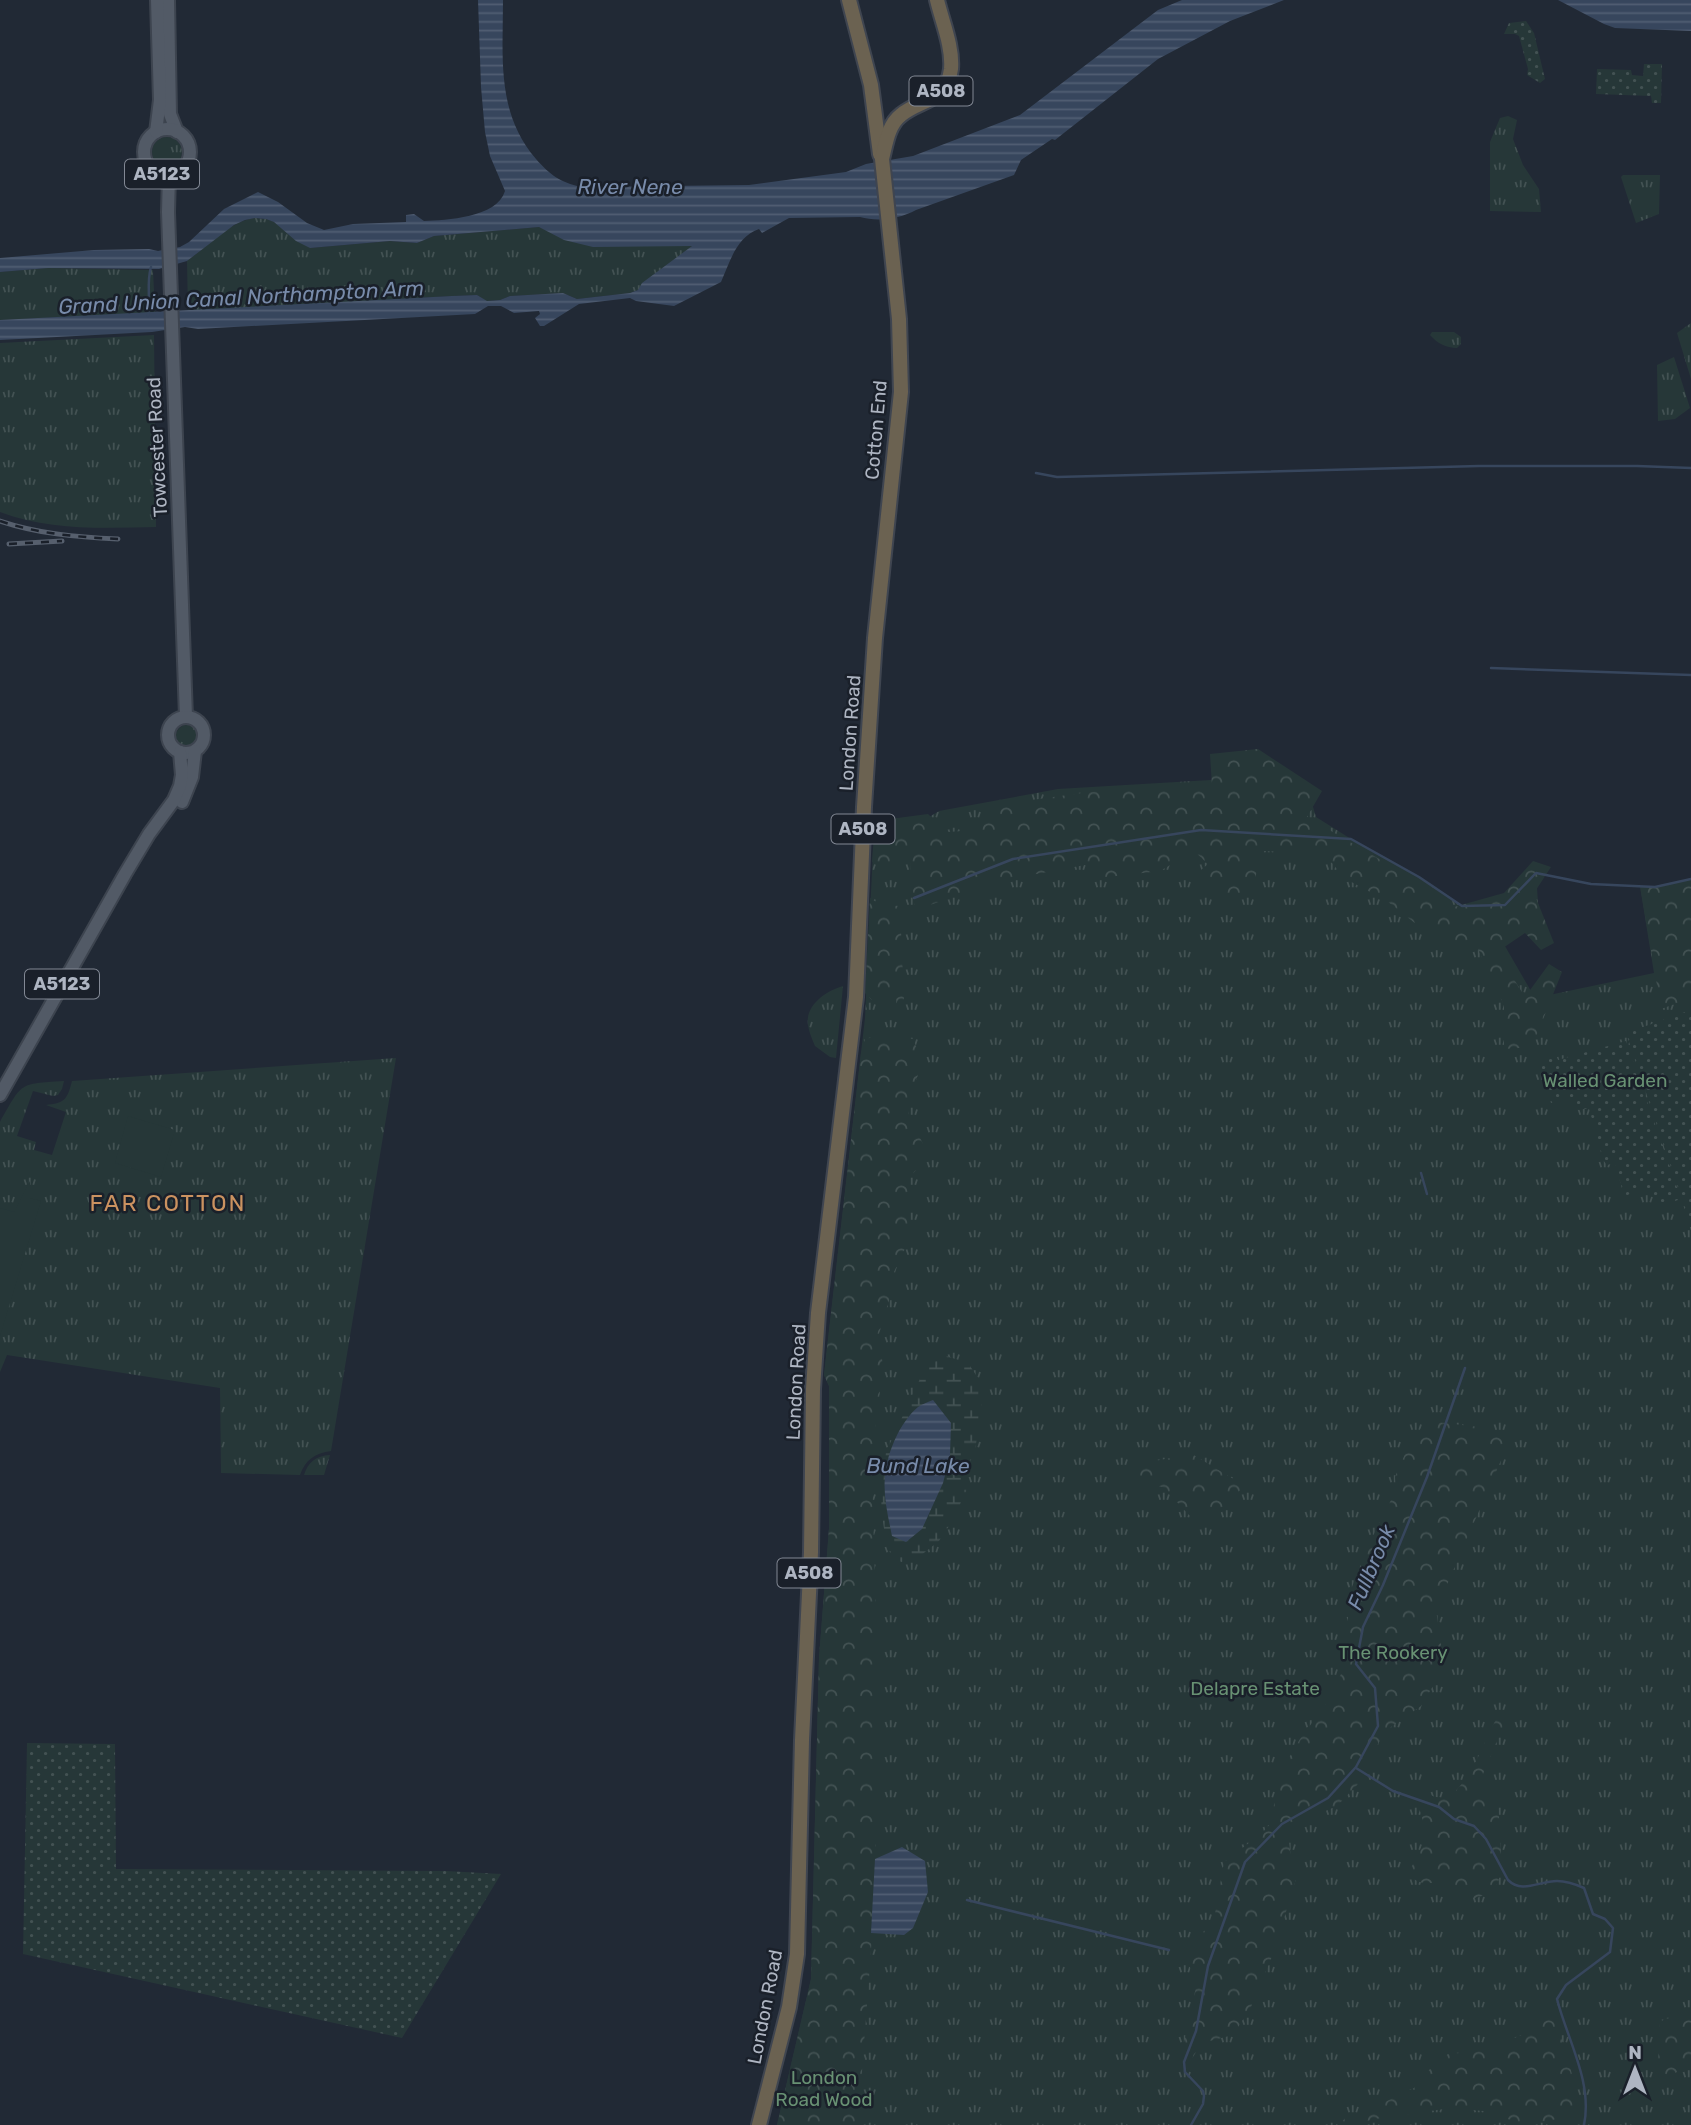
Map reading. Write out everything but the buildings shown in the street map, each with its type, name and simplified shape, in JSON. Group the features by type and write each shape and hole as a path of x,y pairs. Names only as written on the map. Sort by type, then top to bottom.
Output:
{"highway":[{"name":"A508","path":"849,0 871,85 878,150 882,159"},
{"name":"A508","path":"872,101 886,116 902,114 935,97 943,89 948,80 951,58 937,0"},
{"name":"A508","path":"882,159 888,133 902,114"},
{"name":"Cotton End","path":"875,638 901,392 900,319 882,159"},
{"name":"London Road","path":"759,2125 789,2007 797,1954 802,1740 811,1552 813,1389 818,1313 856,995 875,638"}],"main road":[{"name":"A5123","path":"156,132 159,100 157,0"},
{"name":"A5123","path":"168,0 170,114 177,132 187,143 188,159 182,168 169,175 156,172 145,159 145,145 160,130 177,132"},
{"name":"Towcester Road","path":"169,175 168,212 186,717"},
{"path":"186,717 195,719 204,731 202,744 190,753 175,750 169,742 168,731 174,721 186,717"},
{"name":"A5123","path":"125,874 181,805 192,777 195,751"},
{"name":"A5123","path":"0,1094 125,874 174,800 180,786 180,752"}],"green space":[{"path":"1526,21 1534,33 1545,79 1540,83 1527,75 1528,69 1519,36 1504,34 1509,23"},
{"path":"1644,64 1662,64 1661,103 1652,103 1651,96 1596,94 1597,69 1631,70 1632,75 1643,76"},
{"path":"1508,116 1517,120 1513,139 1523,165 1539,189 1541,212 1490,211 1490,142 1500,118"},
{"path":"167,137 177,142 182,152 177,162 167,167 157,162 152,152 157,142"},
{"path":"1660,175 1659,214 1636,223 1621,177"},
{"path":"255,218 274,222 310,248 390,241 417,243 434,236 539,227 550,231 670,246 692,246 638,290 630,293 577,299 563,293 510,296 486,301 477,295 452,296 188,311 187,261 227,229"},
{"path":"47,268 153,270 155,313 0,320 0,272"},
{"path":"1691,323 1691,379 1677,333"},
{"path":"1432,332 1454,332 1461,337 1461,344 1457,348 1445,346 1430,335"},
{"path":"154,335 156,527 97,528 57,525 0,512 0,343"},
{"path":"1674,357 1690,408 1675,419 1658,421 1657,365"},
{"path":"183,725 191,725 198,732 198,740 191,747 183,747 176,740 176,732"},
{"path":"1258,749 1322,791 1307,817 1429,888 1454,907 1504,893 1533,861 1551,867 1534,893 1554,943 1541,950 1525,933 1497,952 1525,997 1549,964 1562,972 1532,1047 1504,1049 1504,1005 1476,945 1444,939 1444,930 1421,928 1387,901 1344,878 1325,854 1263,851 1255,878 1233,901 1203,886 1201,870 1208,864 1194,851 1160,871 1099,878 1085,865 1004,880 915,910 910,862 872,862 875,821 928,814 947,832 979,830 982,807 1089,792 1212,786 1210,754"},
{"name":"Delapre Estate","path":"1251,759 1305,780 1316,817 1419,877 1462,906 1505,905 1536,873 1539,918 1502,941 1535,998 1654,973 1640,886 1655,887 1691,879 1691,2125 777,2125 811,1979 819,1658 829,1529 829,1386 824,1375 865,1018 873,851 939,811 1058,789 1211,780"},
{"path":"1691,879 1691,998 1661,1009 1640,886 1655,887"},
{"path":"870,898 881,905 900,906 904,1003 897,1012 896,997 876,996 875,1003 865,993"},
{"path":"843,986 836,1058 830,1057 815,1046 808,1018 818,1000"},
{"path":"1691,1010 1691,1231 1626,1033"},
{"name":"London Road Wood","path":"888,1034 913,1039 919,1055 920,1068 910,1096 908,1111 923,1145 924,1155 917,1170 909,1177 909,1240 894,1272 893,1287 879,1334 883,1367 872,1480 877,1651 877,1810 871,1951 858,2125 777,2125 811,1979 819,1658 829,1529 829,1386 824,1375 861,1053 865,1039"},
{"name":"Walled Garden","path":"1626,1041 1681,1199 1659,1206 1656,1195 1650,1196 1647,1189 1624,1196 1615,1163 1607,1165 1603,1160 1589,1108 1573,1108 1570,1099 1551,1103 1539,1060 1556,1055 1558,1060"},
{"path":"396,1058 331,1451 311,1458 300,1475 221,1473 220,1388 7,1355 0,1372 0,1122 13,1099 23,1088 38,1083 64,1081 58,1095 33,1091 17,1136 36,1142 34,1150 52,1155 66,1112 46,1105 64,1100 72,1081"},
{"path":"128,1116 175,1130 161,1177 115,1163"},
{"path":"30,1181 30,1198 41,1201 0,1336 0,1208 14,1212"},
{"path":"946,1356 968,1363 984,1387 975,1451 968,1466 966,1492 939,1541 915,1560 901,1562 887,1549 881,1508 886,1452 926,1366"},
{"name":"The Rookery","path":"1428,1421 1479,1427 1509,1442 1436,1610 1441,1659 1433,1686 1421,1706 1384,1732 1358,1784 1337,1806 1307,1819 1288,1833 1291,1858 1298,1873 1273,1954 1251,2007 1233,2035 1202,2043 1189,2063 1180,2061 1196,1987 1189,1964 1194,1938 1213,1925 1224,1862 1272,1822 1277,1778 1300,1739 1326,1704 1344,1668 1350,1592 1368,1546 1396,1490 1395,1477 1412,1438"},
{"path":"1192,1454 1245,1486 1219,1515 1190,1516 1163,1487 1116,1481 1122,1467"},
{"path":"330,1455 324,1475 304,1475 313,1460"},
{"path":"1502,1713 1507,1717 1483,1774 1484,1790 1498,1804 1501,1847 1499,1879 1496,1886 1485,1894 1472,1899 1462,1898 1450,1892 1440,1882 1422,1883 1409,1873 1425,1836 1419,1808 1426,1793 1449,1799 1470,1774 1497,1717"},
{"path":"27,1743 115,1744 116,1869 446,1871 501,1874 402,2038 23,1954"},
{"path":"1549,2006 1568,2058 1576,2100 1575,2111 1565,2117 1522,2123 1494,2112 1451,2108 1351,2125 1341,2123 1346,2117 1366,2111 1414,2088 1429,2070 1448,2054 1483,2051 1524,2034 1538,2015"},
{"path":"1691,2015 1691,2063 1669,2077 1659,2069 1658,2063 1660,2023 1664,2019"}],"water":[{"path":"478,0 503,0 504,84 514,122 523,141 551,174 581,187 749,185 846,172 866,164 913,156 1020,115 1158,10 1182,0 1284,0 1230,21 1158,59 1055,140 1052,139 1021,160 1014,175 903,216 881,219 789,218 762,233 759,229 739,244 721,282 674,306 630,298 579,304 544,326 540,326 535,318 540,314 539,311 514,313 501,306 488,306 475,314 198,329 185,327 152,332 0,340 0,320 477,295 487,301 510,296 563,293 577,299 638,290 642,283 692,246 593,247 564,240 539,227 434,236 417,243 390,241 310,248 296,241 274,222 255,218 234,225 187,261 159,269 48,268 0,272 0,258 94,250 158,251 180,247 224,209 258,192 278,202 307,223 324,230 353,224 406,222 406,215 414,214 424,221 457,218 492,207 505,191 490,156 485,132"},
{"path":"1558,0 1691,0 1691,31 1615,28"},
{"name":"Bund Lake","path":"933,1400 951,1423 950,1456 943,1483 922,1529 906,1542 892,1536 885,1498 886,1467 896,1438 911,1413"},
{"path":"902,1847 925,1861 928,1892 913,1928 904,1935 871,1933 875,1859"}],"waterway":[{"name":"Grand Union Canal Northampton Arm","path":"148,316 151,267"},
{"path":"1036,473 1057,477 1479,466 1691,468"},
{"path":"1491,668 1691,675"},
{"path":"914,898 1013,859 1201,830 1351,839 1419,877 1462,906 1505,905 1536,873 1591,884 1655,887 1691,879"},
{"path":"1421,1173 1427,1194"},
{"name":"Fullbrook","path":"1191,2125 1203,2104 1204,2096 1203,2091 1185,2072 1184,2062 1196,2031 1208,1966 1245,1862 1282,1824 1328,1798 1356,1767 1378,1726 1375,1688 1356,1664 1363,1627 1427,1477 1465,1368"},
{"path":"1356,1768 1393,1791 1439,1807 1454,1819 1474,1826 1486,1839 1508,1880 1513,1884 1525,1886 1561,1881 1584,1888 1593,1914 1605,1919 1613,1928 1610,1952 1566,1985 1557,1999 1582,2077 1586,2109 1584,2125"},
{"path":"967,1900 1169,1950"}],"railway":[{"path":"0,521 58,534 118,539"},
{"path":"9,544 62,541"}],"district":[{"name":"FAR COTTON","path":"168,1203"}],"water label":[{"name":"River Nene","path":"630,186"}]}
